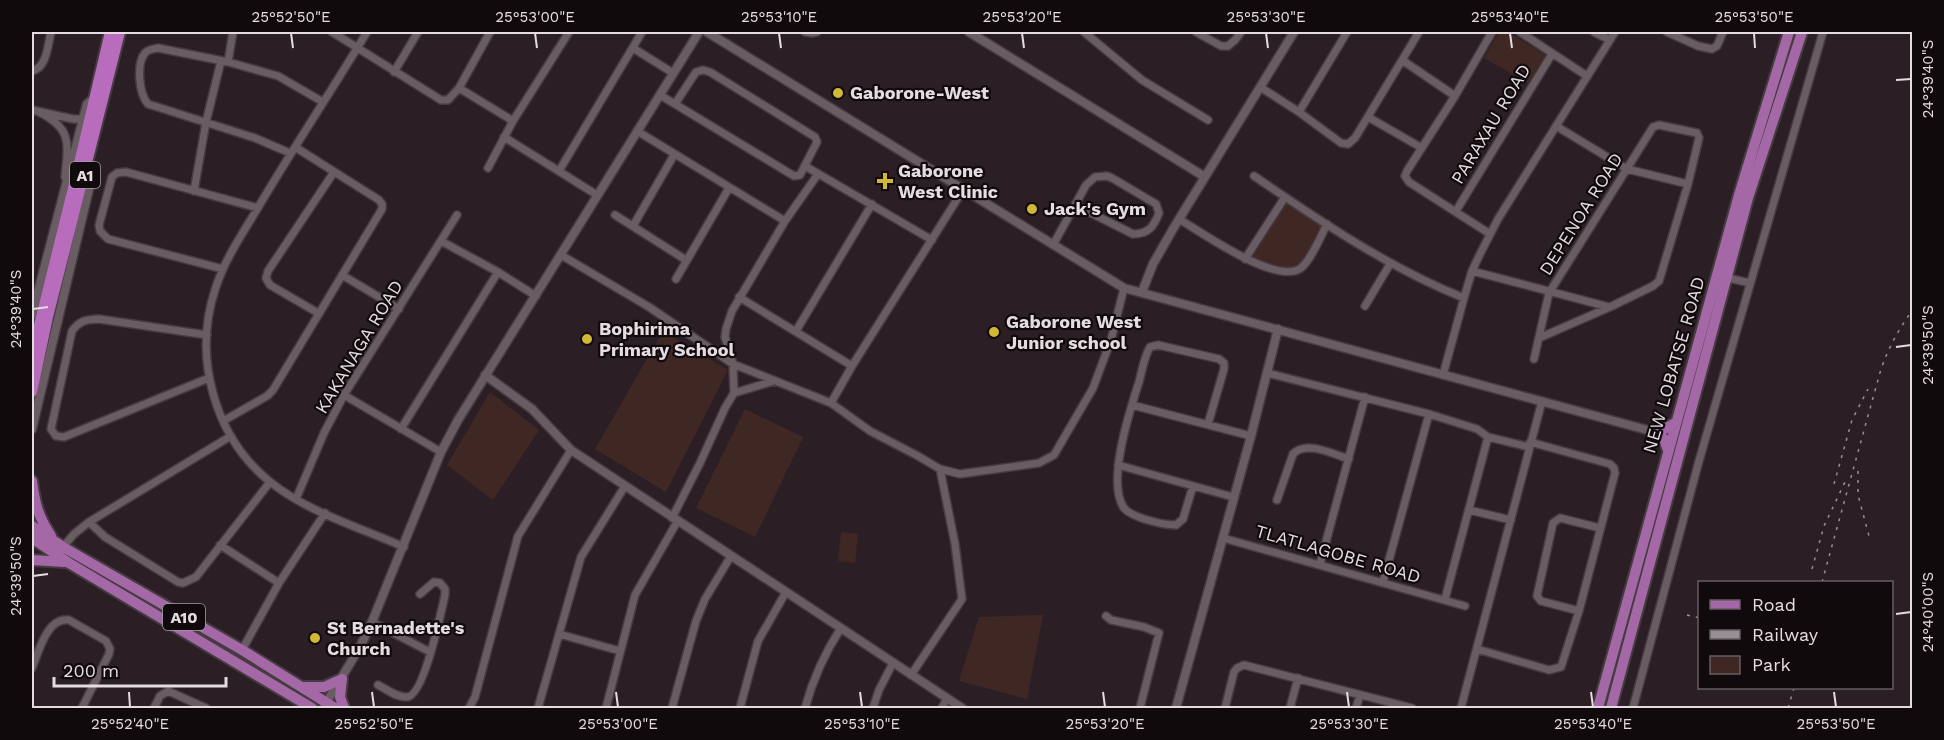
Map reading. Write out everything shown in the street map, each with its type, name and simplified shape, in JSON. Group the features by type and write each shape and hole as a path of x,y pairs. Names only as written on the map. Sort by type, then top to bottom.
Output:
{"highway":[{"name":"A1","path":"32,353 110,32"},
{"name":"A1","path":"32,392 48,317 120,32"}],"main road":[{"name":"NEW LOBATSE ROAD","path":"1722,276 1777,65 1789,32"},
{"path":"1611,708 1683,439 1700,356 1722,276 1802,32"},
{"name":"NEW LOBATSE ROAD","path":"1598,708 1675,423 1700,356"},
{"path":"1668,450 1658,433 1675,423"},
{"path":"32,481 35,506 40,520 59,544"},
{"name":"A10","path":"32,526 242,650 328,707"},
{"name":"A10","path":"32,538 69,563 312,708"},
{"path":"32,560 69,563"},
{"path":"296,685 315,688 333,684 342,679"},
{"path":"342,679 340,697 344,708"}],"street":[{"path":"32,71 41,66 51,32"},
{"path":"194,191 206,122 233,32"},
{"path":"332,32 441,100 448,100 459,88 490,32"},
{"path":"367,32 292,150 223,269 213,297 207,335 209,378 223,421 231,436 247,459 270,482 296,499 325,513 404,546"},
{"path":"394,72 418,32"},
{"path":"488,168 504,136 569,32"},
{"path":"559,171 642,32"},
{"path":"328,707 372,622 441,452 485,375 699,32"},
{"path":"707,32 1124,288 1683,439"},
{"path":"806,32 818,32"},
{"path":"969,32 1205,177"},
{"path":"1084,32 1142,80 1208,120"},
{"path":"1196,32 1221,46 1228,46 1241,32"},
{"path":"1142,292 1153,264 1179,219 1294,32"},
{"path":"1299,112 1347,32"},
{"path":"1260,87 1344,144 1352,142 1419,32"},
{"path":"1490,234 1409,182 1405,176 1492,32"},
{"path":"1520,32 1587,76"},
{"path":"1594,32 1610,40"},
{"path":"1443,375 1472,271 1490,234 1615,32"},
{"path":"1667,32 1712,50 1717,46 1723,32"},
{"path":"1633,708 1699,461 1823,32"},
{"path":"223,421 267,396 273,390 380,214 382,204 334,172 292,150 148,104 142,98 140,90 141,64 144,54 151,49 158,48 225,61 278,76 323,102"},
{"path":"633,48 674,73"},
{"name":"PARAXAU ROAD","path":"1456,211 1552,54"},
{"path":"1402,60 1455,96"},
{"path":"660,96 794,176 800,175 818,142 817,139 710,72 703,70 696,72 675,104"},
{"path":"459,88 513,121"},
{"path":"32,315 87,104 93,99"},
{"path":"35,111 84,119"},
{"path":"35,111 59,124 66,135 68,149 64,189"},
{"path":"1368,117 1422,148"},
{"name":"DEPENOA ROAD","path":"1534,359 1549,293 1656,125 1695,133 1699,136 1688,184"},
{"path":"1539,338 1610,307 1653,286 1659,280 1688,184 1627,170 1556,126"},
{"path":"637,131 785,221"},
{"path":"504,136 597,195"},
{"path":"633,226 674,155"},
{"path":"32,429 89,189 88,160"},
{"path":"805,166 932,240"},
{"path":"223,269 108,238 100,231 99,225 112,177 117,173 126,172 258,208"},
{"path":"318,313 270,285 266,278 268,271 334,172"},
{"path":"606,708 635,595 675,520 725,408 734,393 733,364 725,337 726,329 739,297 785,221 818,174"},
{"path":"1053,244 1090,180 1095,177 1107,176 1156,204 1160,213 1149,231 1133,234 1076,205"},
{"path":"1254,176 1390,264 1464,298"},
{"path":"676,279 729,188"},
{"path":"831,403 963,190"},
{"path":"1245,259 1285,197"},
{"path":"796,332 872,204"},
{"name":"KAKANAGA ROAD","path":"296,499 324,433 344,395 457,215"},
{"path":"615,215 686,260"},
{"path":"1179,219 1245,259 1270,268 1292,271 1304,264 1327,224"},
{"path":"441,241 536,296"},
{"path":"561,255 648,307 733,364 831,403 870,431 940,469 960,474 1039,463 1054,455 1098,377 1111,340 1124,288"},
{"path":"1365,306 1390,264"},
{"path":"1472,271 1549,293 1610,307"},
{"path":"401,429 498,272"},
{"path":"342,275 399,309"},
{"path":"1722,276 1750,283"},
{"path":"739,297 852,366"},
{"path":"207,335 99,319 83,321 76,325 72,331 51,426 56,436 64,437 209,378"},
{"path":"1176,708 1278,329"},
{"path":"1193,486 1183,519 1176,525 1168,525 1133,515 1125,510 1121,503 1118,465 1132,405 1149,349 1152,346 1158,345 1219,359 1224,363 1208,424"},
{"path":"1267,373 1429,414 1478,429 1488,437 1530,444 1612,465 1615,473 1563,664 1557,669 1549,670 1477,649"},
{"path":"485,375 532,409 571,450 962,708"},
{"path":"734,393 774,381"},
{"path":"344,395 441,452"},
{"path":"1320,564 1365,397"},
{"path":"1461,708 1542,401"},
{"path":"1132,405 1251,436"},
{"path":"1383,582 1429,414"},
{"path":"59,544 89,522 231,436"},
{"path":"1445,600 1488,437"},
{"path":"1277,500 1293,454 1297,450 1308,447 1349,459"},
{"path":"469,708 475,697 518,536 571,450"},
{"path":"1118,465 1233,497"},
{"path":"911,675 962,599 958,564 940,469"},
{"path":"89,522 105,537 183,583 195,577 270,482"},
{"path":"538,708 581,556 625,486"},
{"path":"1469,510 1511,520"},
{"path":"242,650 279,583 325,513"},
{"path":"1579,611 1541,601 1537,596 1536,592 1553,523 1560,518 1600,528"},
{"name":"TLATLAGOBE ROAD","path":"1223,538 1465,606"},
{"path":"220,545 279,583"},
{"path":"672,708 696,621 705,599 731,556"},
{"path":"378,685 408,698 414,695 424,675 446,588 434,582 420,594"},
{"path":"740,708 758,640 786,592"},
{"path":"1106,616 1111,620 1144,627 1158,633 1140,708"},
{"path":"32,668 51,626 62,619 69,620 106,641 110,649 109,654 82,708"},
{"path":"372,622 430,652"},
{"path":"805,708 825,653 841,628"},
{"path":"559,634 620,651"},
{"path":"873,708 879,690 893,663"},
{"path":"1225,708 1234,672 1241,665 1248,665 1412,708"},
{"path":"1290,708 1298,678"},
{"path":"154,708 164,692 172,691 206,708"},
{"path":"1356,708 1360,695"},
{"path":"942,708 947,698"}],"green space":[{"path":"1499,32 1508,32 1546,55 1528,83 1484,58"},
{"path":"1285,205 1292,206 1324,225 1303,261 1289,268 1262,262 1251,256"},
{"path":"663,331 728,370 666,492 595,449"},
{"path":"490,392 539,430 493,500 447,465"},
{"path":"745,409 803,437 755,537 696,508"},
{"path":"841,532 858,534 855,563 838,561"},
{"path":"1043,615 1027,699 959,681 979,617"}],"railway":[{"path":"1822,581 1881,369 1894,339 1912,311"},
{"path":"1834,484 1852,420 1868,389"},
{"path":"1858,471 1858,495 1869,536"},
{"path":"1812,569 1824,526 1845,482"},
{"path":"1687,615 1698,618"},
{"path":"1788,708 1794,689"}],"place":[{"name":"Gaborone-West","path":"838,93"},
{"name":"Gaborone West Clinic","path":"885,181"},
{"name":"Jack's Gym","path":"1032,209"},
{"name":"Gaborone West Junior school","path":"994,332"},
{"name":"Bophirima Primary School","path":"587,339"},
{"name":"St Bernadette's Church","path":"315,638"}]}
